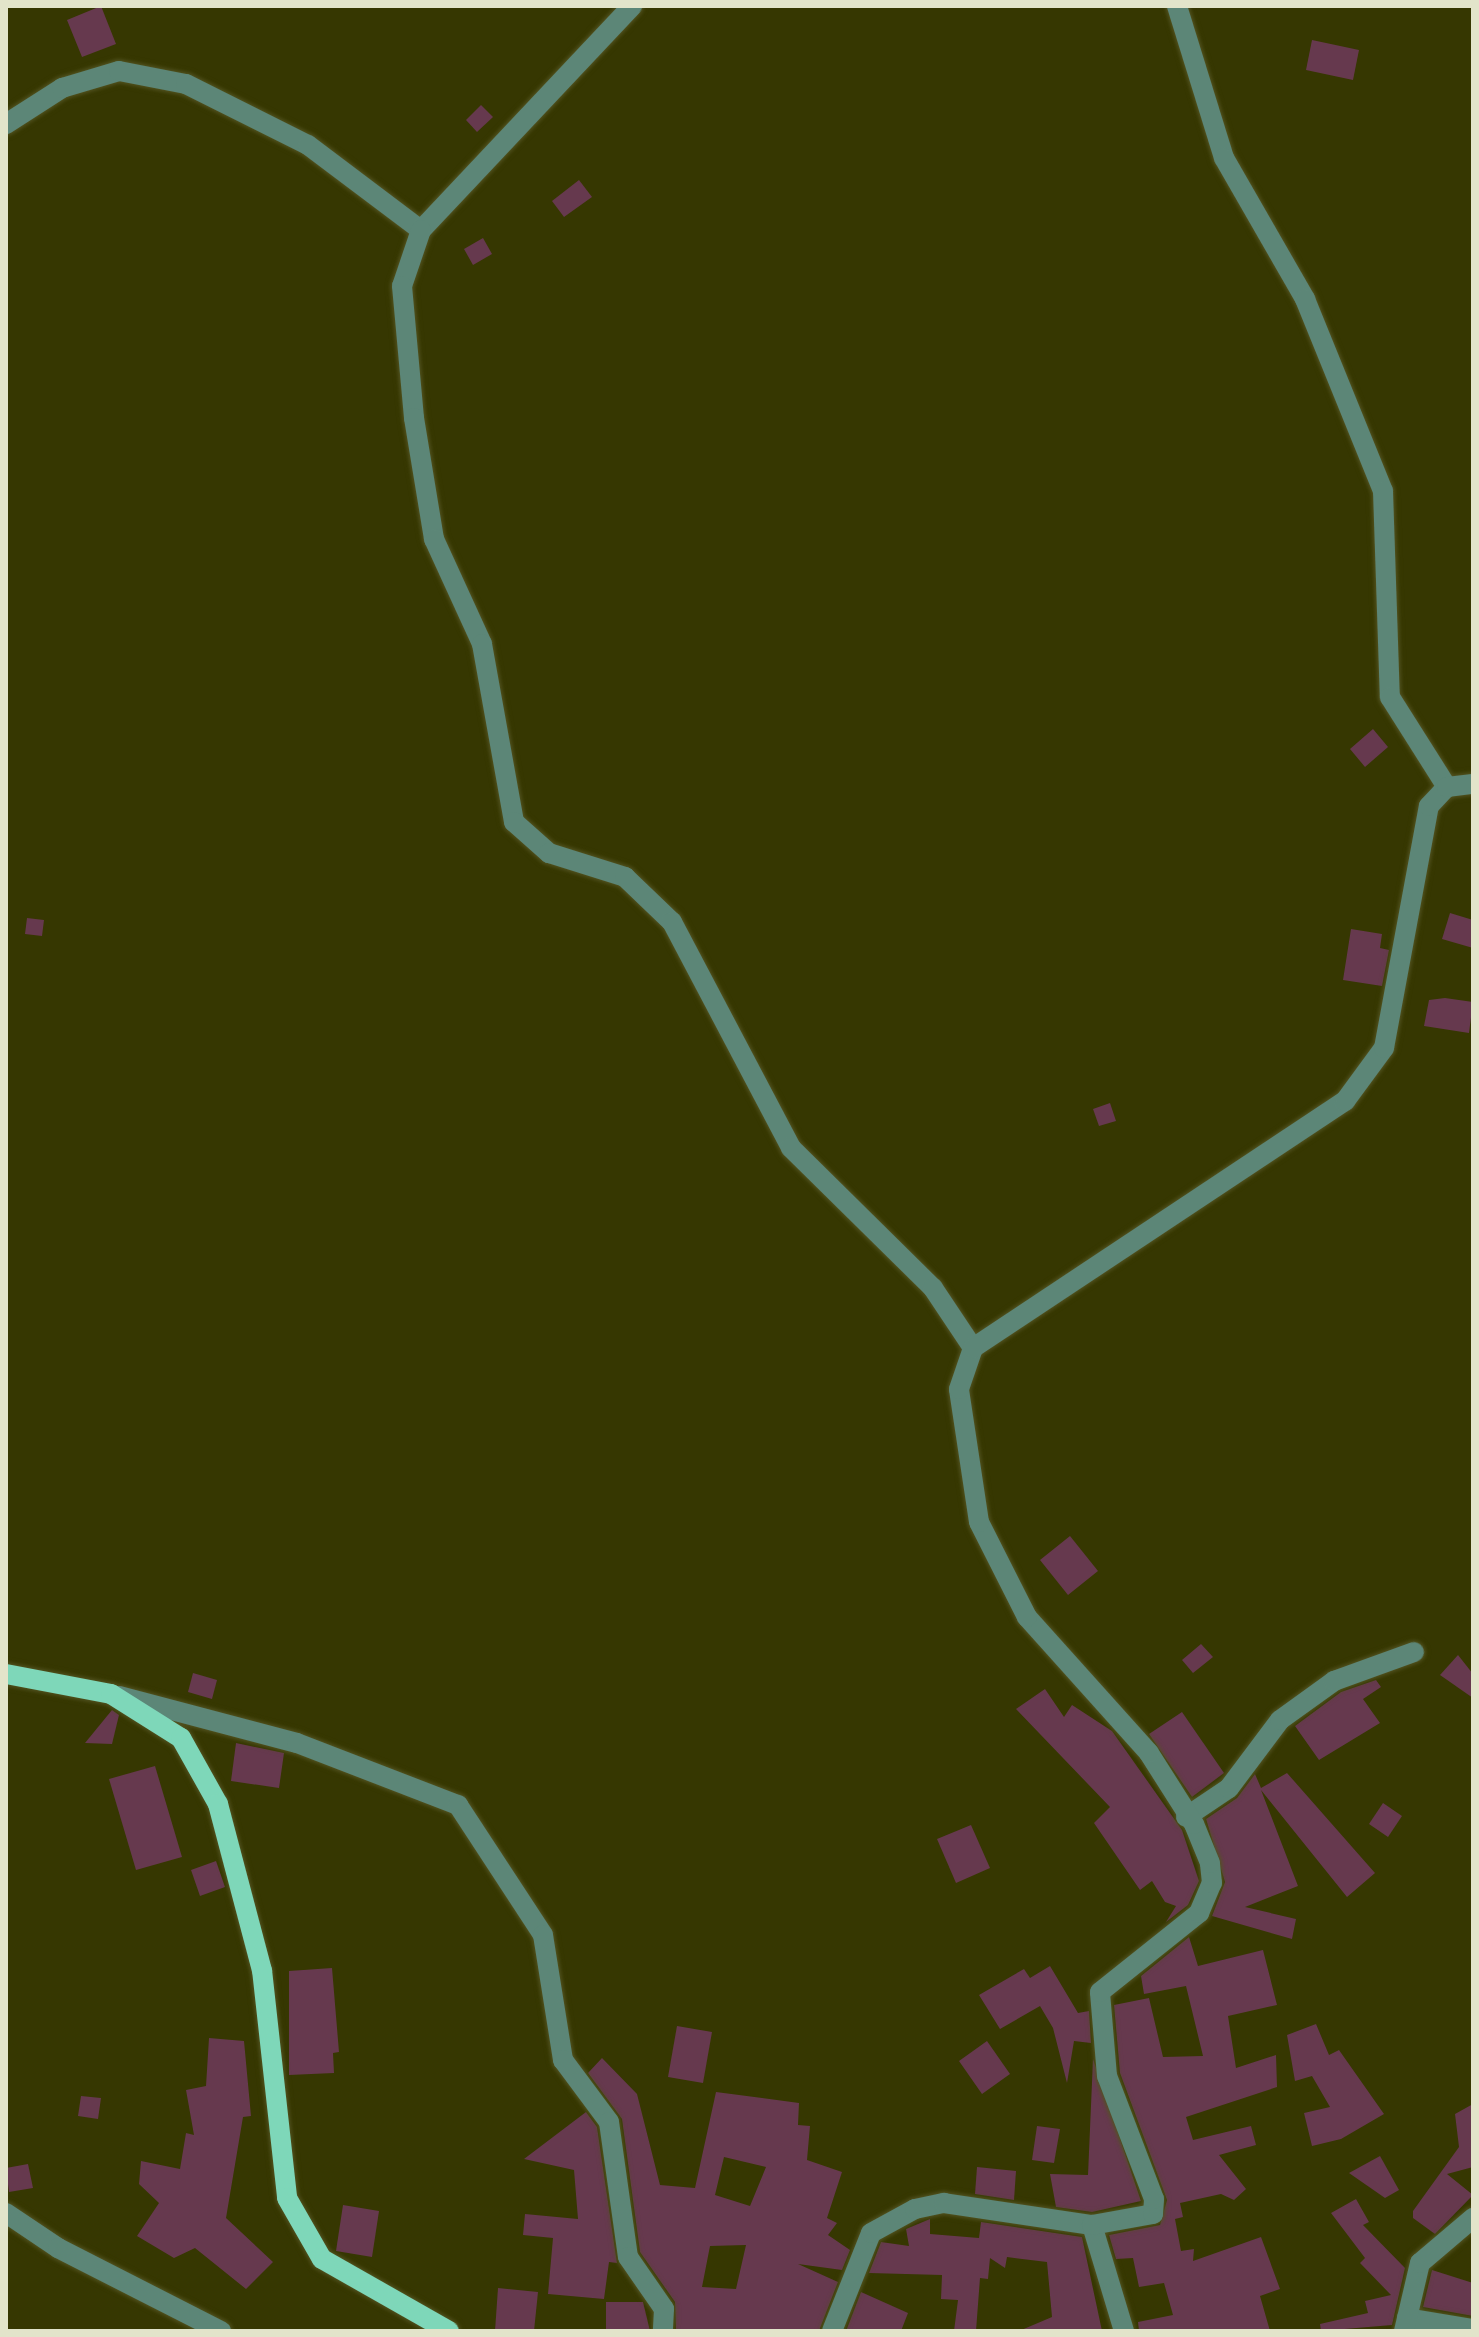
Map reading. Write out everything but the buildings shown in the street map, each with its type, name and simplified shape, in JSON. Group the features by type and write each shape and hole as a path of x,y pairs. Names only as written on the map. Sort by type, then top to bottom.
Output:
{"main road":[{"path":"6,1674 111,1694 181,1738 218,1804 262,1970 287,2198 322,2259 449,2331"}],"street":[{"path":"632,6 421,230 402,286 414,418 434,539 482,644 514,822 549,853 625,877 672,922 791,1148 933,1288 973,1348"},
{"path":"1177,6 1224,158 1305,299 1383,491 1390,697 1447,787"},
{"path":"6,124 62,88 119,71 186,84 308,145 421,230"},
{"path":"832,2331 871,2233 915,2209 944,2203 1092,2225 1153,2214 1154,2199 1107,2076 1100,1992 1199,1913 1212,1883 1210,1863 1149,1753 1027,1617 979,1522 959,1389 973,1348 1345,1101 1384,1048 1429,806 1447,787 1473,784"},
{"path":"1186,1817 1229,1788 1280,1720 1334,1681 1414,1652"},
{"path":"111,1694 297,1743 458,1805 543,1935 563,2060 609,2122 628,2257 664,2309 663,2331"},
{"path":"6,2213 58,2248 221,2331"},
{"path":"1473,2218 1420,2263 1406,2325 1473,2329"},
{"path":"1092,2225 1124,2331"}]}
